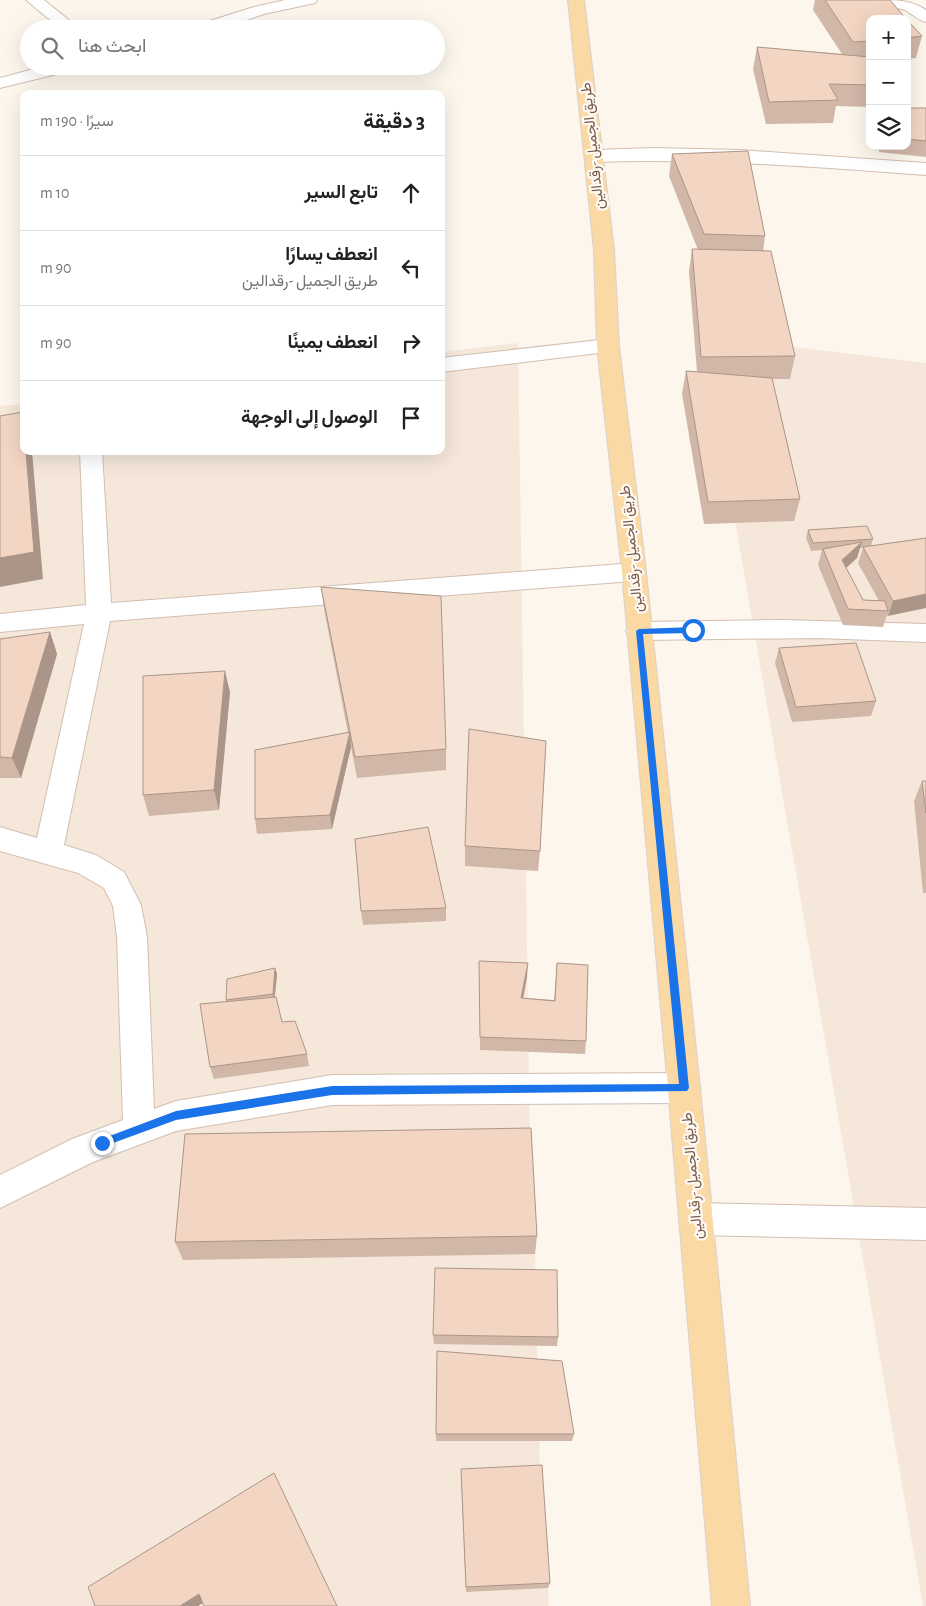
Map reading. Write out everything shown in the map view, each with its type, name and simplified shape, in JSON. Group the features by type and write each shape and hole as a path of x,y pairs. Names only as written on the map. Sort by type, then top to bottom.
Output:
{"main road":[{"name":"طريق الجميل -رقدالين","path":"576,0 604,250 608,346 634,572 684,1088 731,1606"}],"street":[{"path":"34,0 60,20"},
{"path":"230,20 260,10 308,0"},
{"path":"888,0 911,7 926,17"},
{"path":"0,84 33,75"},
{"path":"594,156 654,154 740,156 926,169"},
{"path":"445,365 608,346"},
{"path":"48,852 99,613 91,455"},
{"path":"0,623 99,613 634,572"},
{"path":"639,631 783,628 862,629 926,633"},
{"path":"0,839 86,863 114,880 128,904 132,937 139,1129"},
{"path":"0,1192 83,1150 176,1116 332,1090 684,1088"},
{"path":"696,1220 926,1224"}],"shaded area":[{"path":"703,336 926,363 926,1606 923,1606"},
{"path":"518,343 530,1148 535,1254 540,1472 549,1606 0,1606 0,406 20,404 20,455 445,455 445,352"}],"building":[{"path":"825,0 890,0 903,15 866,15 866,41 853,42"},
{"path":"911,24 922,36 911,37"},
{"path":"757,47 866,57 866,85 829,84 838,100 769,102"},
{"path":"911,108 926,108 926,141 911,139"},
{"path":"748,151 765,236 704,234 672,154"},
{"path":"692,249 771,251 795,356 701,357"},
{"path":"686,371 772,378 800,499 708,502"},
{"path":"20,412 20,455 26,455 34,552 0,558 0,416"},
{"path":"867,526 873,539 813,543 808,530"},
{"path":"926,538 926,594 893,601 863,547"},
{"path":"862,542 842,560 863,600 885,601 888,611 848,609 823,549"},
{"path":"321,587 441,596 446,749 355,757"},
{"path":"50,632 12,758 0,757 0,639"},
{"path":"856,643 876,701 796,707 779,648"},
{"path":"225,671 214,790 143,795 143,676"},
{"path":"469,729 546,741 540,851 465,846"},
{"path":"350,732 330,815 255,819 255,750"},
{"path":"922,781 926,781 926,813"},
{"path":"428,827 446,908 361,911 355,839"},
{"path":"479,961 528,963 521,998 555,1001 557,963 588,965 586,1041 480,1037"},
{"path":"275,968 273,994 226,1000 227,979"},
{"path":"276,997 282,1022 295,1021 307,1054 210,1067 200,1004"},
{"path":"531,1128 537,1236 175,1242 185,1134"},
{"path":"435,1268 557,1270 558,1337 433,1335"},
{"path":"437,1351 562,1361 574,1434 436,1434"},
{"path":"542,1465 550,1583 466,1587 461,1469"},
{"path":"274,1473 337,1606 204,1606 199,1594 180,1606 95,1606 88,1587"}],"route":[{"path":"102,1143 176,1116 332,1090 684,1088 639,631 693,630"}]}
